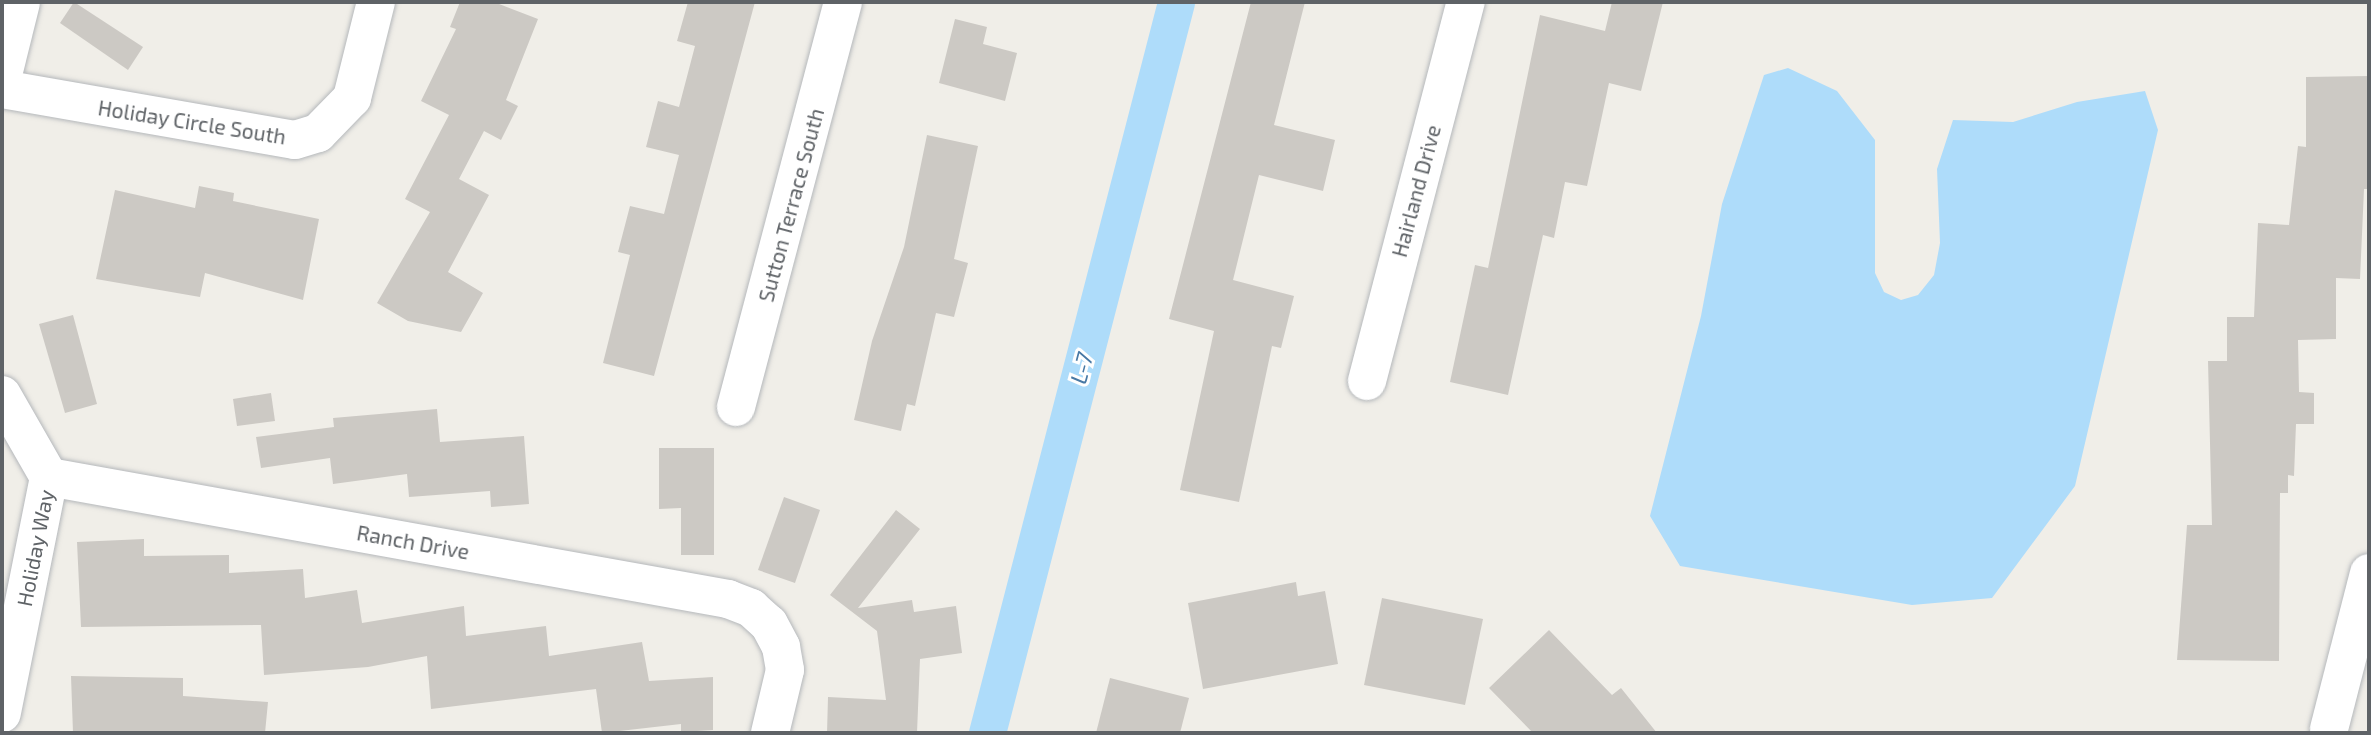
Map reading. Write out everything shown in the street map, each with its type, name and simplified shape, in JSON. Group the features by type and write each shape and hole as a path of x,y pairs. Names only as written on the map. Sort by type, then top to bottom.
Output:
{"street":[{"path":"2,79 21,2"},
{"name":"Holiday Circle South","path":"2,89 295,140 318,132 352,97 376,2"},
{"name":"Sutton Terrace South","path":"736,408 844,2"},
{"name":"Hairland Drive","path":"1367,380 1466,2"},
{"name":"Holiday Way","path":"2,395 49,477 2,713"},
{"name":"Ranch Drive","path":"49,477 728,599 751,608 769,624 785,670 770,733"},
{"path":"2329,729 2369,573"}],"water":[{"path":"1788,68 1837,91 1875,140 1875,273 1884,292 1901,300 1918,295 1934,275 1940,243 1937,169 1953,120 2013,122 2077,102 2145,91 2158,130 2075,486 1992,598 1912,605 1680,566 1650,516 1701,316 1722,204 1764,75"}],"building":[{"path":"74,2 143,47 128,70 60,23"},
{"path":"460,2 494,2 538,19 506,100 518,106 501,140 484,131 459,179 489,195 448,272 483,293 461,332 408,321 377,303 430,212 405,199 449,115 421,101 456,29 450,27"},
{"path":"688,2 755,2 654,376 603,363 630,255 618,252 630,206 664,214 679,155 646,147 658,101 679,107 695,46 677,41"},
{"path":"1251,2 1305,2 1274,125 1335,140 1323,191 1259,175 1233,280 1294,296 1281,348 1272,346 1239,502 1180,490 1214,331 1169,319"},
{"path":"1612,2 1663,2 1641,91 1609,83 1587,186 1565,182 1554,238 1543,235 1508,395 1450,382 1475,265 1488,268 1540,15 1605,31"},
{"path":"955,19 987,27 983,44 1017,53 1005,101 939,83"},
{"path":"2369,76 2369,189 2364,189 2360,279 2336,278 2336,339 2298,340 2299,392 2314,393 2314,424 2296,424 2294,476 2288,475 2288,493 2280,493 2279,661 2177,660 2187,525 2212,525 2208,361 2227,361 2227,317 2254,317 2258,223 2289,225 2298,146 2306,147 2306,77"},
{"path":"927,135 978,146 954,259 968,263 954,317 936,313 915,406 907,404 901,431 854,420 872,341 904,247"},
{"path":"199,186 234,193 233,201 319,219 303,300 205,273 200,297 96,279 115,190 195,208"},
{"path":"73,315 97,404 65,413 39,324"},
{"path":"271,393 275,421 237,426 233,399"},
{"path":"437,409 440,442 524,436 529,504 491,507 490,491 409,497 407,474 333,484 330,458 261,468 256,437 334,427 333,418"},
{"path":"659,448 714,448 714,555 681,555 681,508 659,509"},
{"path":"784,497 820,510 795,583 758,570"},
{"path":"896,510 920,529 858,608 912,600 914,612 956,606 962,653 920,659 917,733 827,733 828,697 886,700 877,631 830,595"},
{"path":"144,539 144,556 229,555 229,573 303,569 305,598 357,590 362,623 464,606 466,636 546,626 549,656 642,642 649,681 713,677 713,730 681,732 681,724 602,733 596,689 431,709 427,656 368,667 264,675 261,625 81,627 77,542"},
{"path":"1296,582 1298,596 1325,591 1338,664 1203,689 1188,603"},
{"path":"1382,598 1483,619 1465,705 1364,685"},
{"path":"1549,630 1612,695 1621,688 1657,733 1533,733 1489,688"},
{"path":"71,676 183,678 183,696 268,702 265,733 73,733"},
{"path":"1110,678 1189,698 1180,733 1096,733"}],"waterway":[{"name":"L-7","path":"987,733 1176,2"}]}
